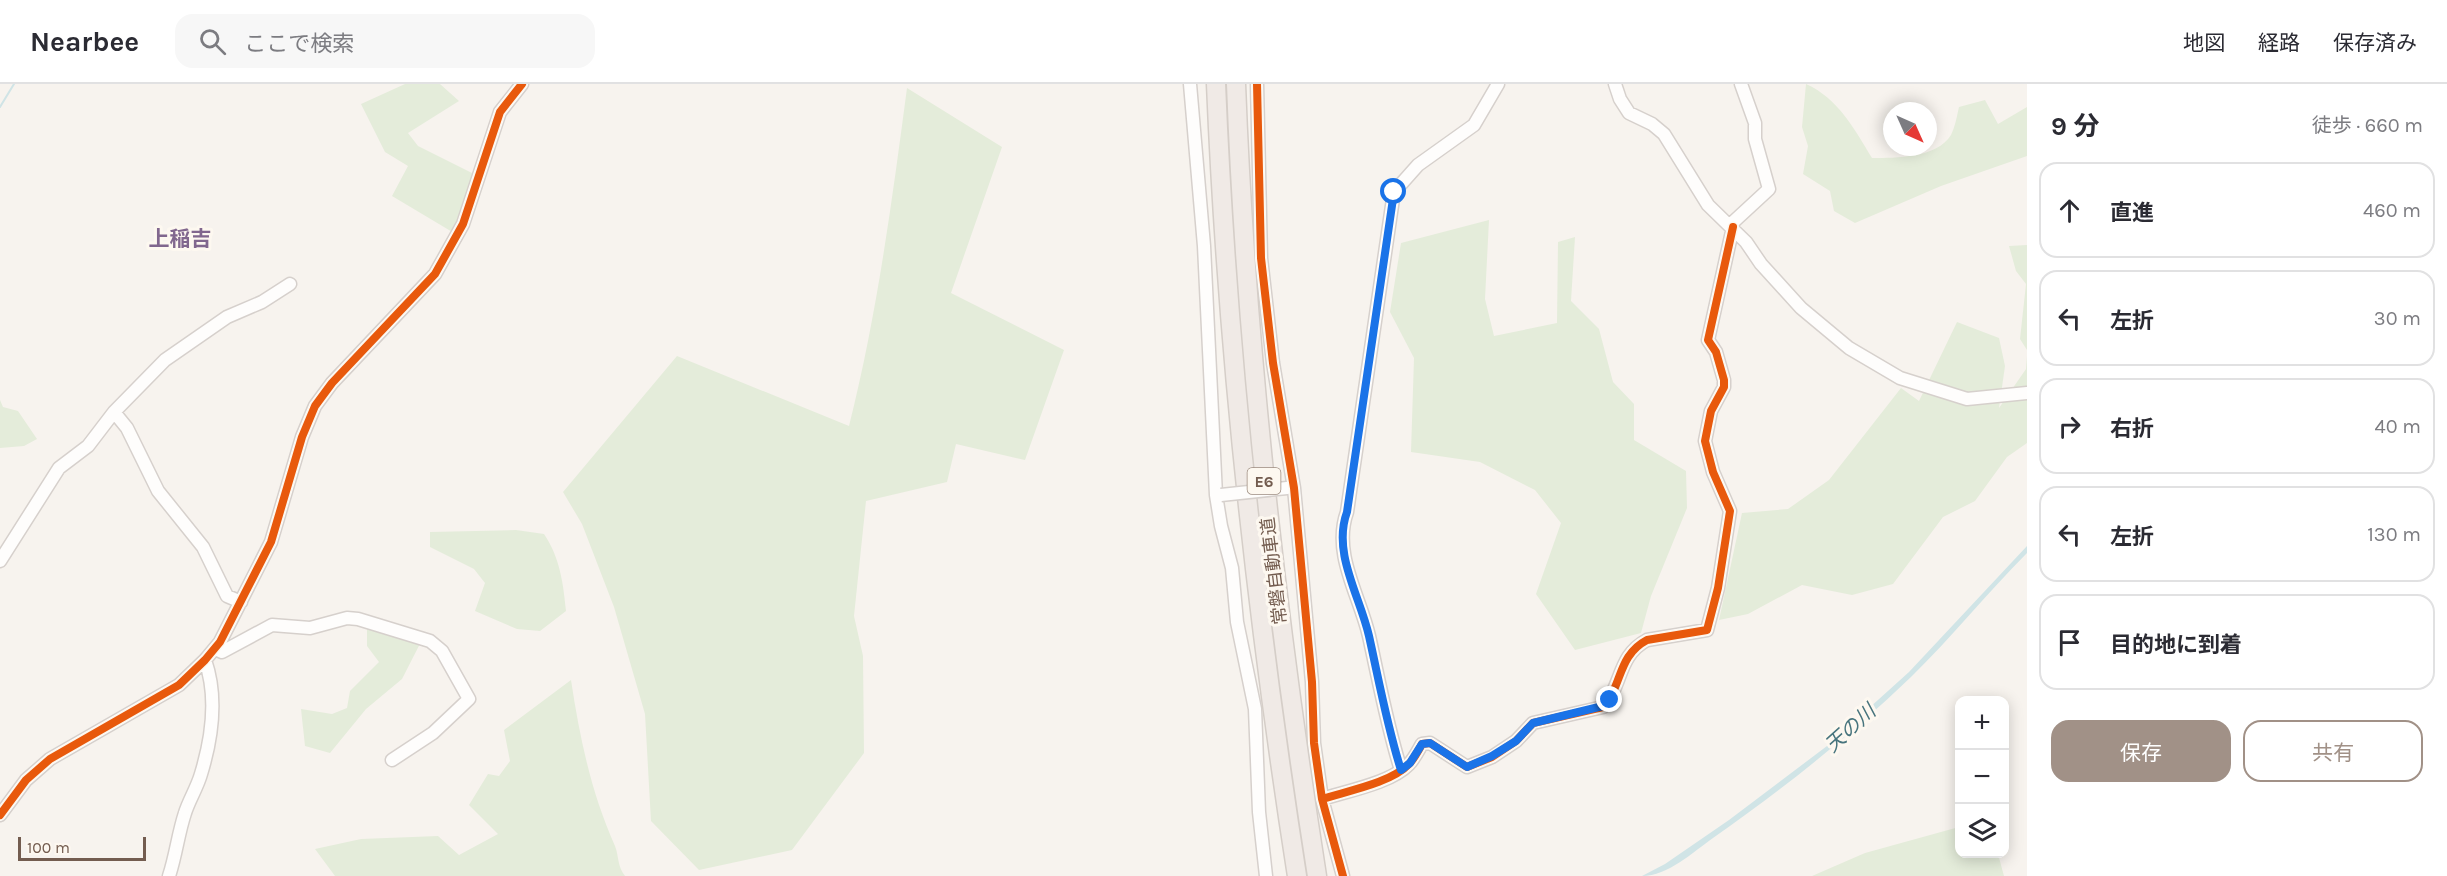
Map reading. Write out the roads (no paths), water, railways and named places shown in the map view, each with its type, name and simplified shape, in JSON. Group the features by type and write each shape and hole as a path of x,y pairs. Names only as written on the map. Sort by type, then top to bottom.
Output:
{"highway":[{"name":"常磐自動車道","path":"1216,84 1220,188 1245,488 1267,670 1297,876"},
{"name":"常磐自動車道","path":"1236,84 1239,184 1264,484 1286,665 1317,876"}],"street":[{"path":"0,815 26,780 50,759 163,696 192,675 215,649 272,542 302,437 315,406 332,383 435,274 463,224 500,112 522,84"},
{"path":"1190,84 1204,246 1221,526 1233,568 1237,622 1256,709 1260,812 1266,876"},
{"path":"1257,84 1261,258 1291,488 1312,682 1314,743 1322,799 1342,876"},
{"path":"1401,770 1382,702 1369,634 1352,585 1341,528 1347,512 1394,192 1418,165 1474,125 1498,84"},
{"path":"1616,84 1620,99 1629,113 1652,124 1664,134 1686,173 1708,205 1732,226 1761,264 1801,308 1849,348 1900,378 1967,399 2027,393"},
{"path":"1322,799 1370,784 1401,770 1410,763 1422,744 1430,743 1467,767 1492,756 1516,741 1533,723 1603,706 1610,700 1628,655 1639,644 1658,638 1707,630 1718,588 1731,511 1713,472 1705,441 1712,411 1724,387 1716,352 1708,340 1732,226 1769,189 1755,139 1755,123 1741,84"},
{"path":"0,561 59,468 88,446 114,412 165,360 226,317 262,302 290,284"},
{"path":"114,412 127,428 158,491 203,547 227,596 241,602"},
{"path":"1219,495 1291,488"},
{"path":"215,649 222,652 272,625 310,628 347,618 430,641 442,651 469,699 433,733 392,760"},
{"path":"169,876 185,812 201,775 208,743 214,705 211,676 206,660"}],"water":[{"name":"天の川","path":"2027,546 2027,553 1926,662 1840,741 1765,800 1680,862 1661,872 1642,876 1665,864 1729,820 1827,746 1909,672"}],"waterway":[{"path":"0,107 14,84"}],"district":[{"name":"上稲吉","path":"180,239"}]}
